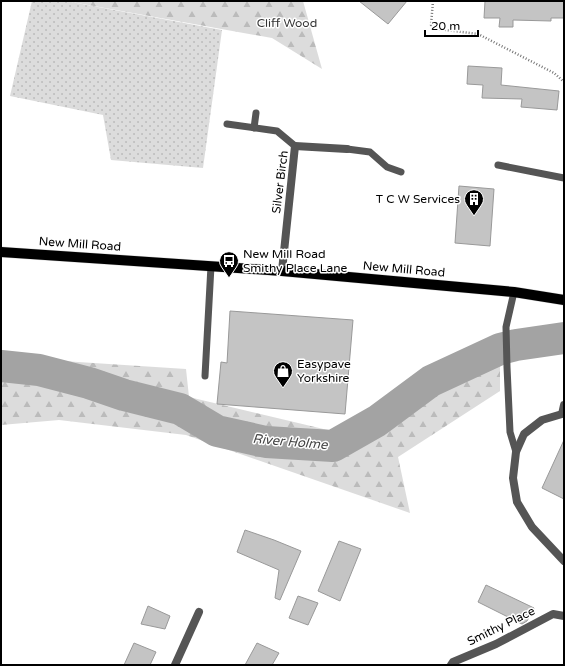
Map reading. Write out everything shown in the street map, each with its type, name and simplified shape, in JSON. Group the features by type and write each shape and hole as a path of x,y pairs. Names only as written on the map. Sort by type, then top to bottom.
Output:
{"main road":[{"name":"New Mill Road","path":"1,252 282,271 514,292 564,300"}],"street":[{"name":"Silver Birch","path":"282,271 295,146 347,149"},
{"path":"564,405 563,415 542,420 524,434 516,452 513,478 516,502 532,527 564,561"},
{"path":"175,665 199,612"},
{"name":"Smithy Place","path":"451,665 453,662 496,644 553,614 564,616"}],"lane":[{"path":"254,128 256,113"},
{"path":"226,124 277,131 295,146"},
{"path":"347,149 370,152 387,167 401,172"},
{"path":"498,165 564,178"},
{"path":"204,376 211,266"},
{"path":"514,292 506,327 510,432 516,452"}],"path":[{"path":"433,1 431,25 438,29 478,34 554,73 564,82"}],"green space":[{"path":"32,1 66,1 222,30 203,168 111,160 103,115 10,96"},
{"name":"Cliff Wood","path":"66,1 303,1 322,69 272,38"},
{"path":"500,355 500,391 398,457 410,513 186,435 59,420 1,425 1,357 186,369 189,397 336,432"}],"building":[{"path":"359,1 407,1 388,24"},
{"path":"485,1 564,1 564,18 551,18 551,21 513,20 513,27 499,27 500,18 484,18"},
{"path":"468,66 502,68 501,85 559,91 557,110 521,107 522,99 482,98 483,85 467,84"},
{"name":"T C W Services","path":"459,186 494,189 490,246 455,243"},
{"path":"230,311 353,320 345,414 217,404 221,362 227,363"},
{"path":"564,440 564,499 542,488"},
{"path":"245,530 301,551 280,600 275,598 279,570 237,552"},
{"path":"339,541 361,549 340,601 318,591"},
{"path":"486,585 534,608 527,621 522,624 478,602"},
{"path":"298,596 318,603 308,625 289,618"},
{"path":"148,606 170,616 165,629 141,624"},
{"path":"134,643 156,652 150,665 124,665"},
{"path":"257,643 279,653 272,665 245,665"}],"waterway":[{"name":"River Holme","path":"1,366 39,370 89,383 124,395 180,409 217,431 266,442 333,446 377,421 431,381 500,349 516,345 564,338"}],"place":[{"name":"T C W Services","path":"474,216"},
{"name":"New Mill Road Smithy Place Lane","path":"229,278"},
{"name":"Easypave Yorkshire","path":"283,388"}]}
